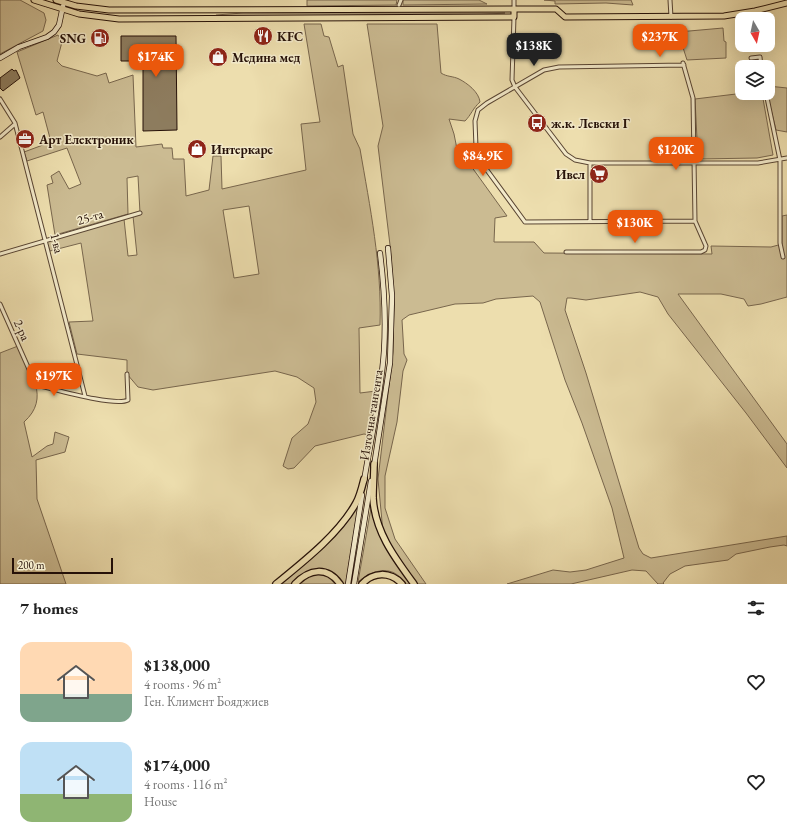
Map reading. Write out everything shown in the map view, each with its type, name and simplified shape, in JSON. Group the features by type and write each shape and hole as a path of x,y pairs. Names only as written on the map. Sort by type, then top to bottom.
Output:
{"highway":[{"path":"374,464 373,498 375,514 380,530 387,546 414,584"},
{"path":"276,584 304,561 350,514 357,501 364,479"},
{"path":"295,584 305,575 317,571 329,574 336,578 340,584"},
{"path":"362,584 371,576 383,574 389,575 402,584"}],"main road":[{"path":"34,0 79,14 119,19 514,17 514,9"},
{"path":"56,0 100,10 556,9 565,17 724,16 739,14 787,2"}],"street":[{"path":"399,5 401,0"},
{"path":"514,0 514,9"},
{"path":"670,0 671,17"},
{"path":"0,58 19,47 47,37 54,32 59,25 64,1"},
{"path":"514,17 512,76 515,87 566,154 575,160 590,163 758,163 787,158"},
{"path":"751,58 760,57 760,60"},
{"path":"566,252 701,252 706,250 706,246 695,221 693,98 684,64 559,67 544,70 480,107 476,112 476,147 481,162 525,222 695,221"},
{"name":"1-ва","path":"0,99 15,123 85,396"},
{"path":"767,100 780,160 780,243 783,256"},
{"path":"0,137 15,123"},
{"path":"590,163 590,221"},
{"name":"25-та","path":"0,254 140,213"},
{"name":"Източна тангента","path":"354,584 390,363 392,296 388,248"},
{"name":"Източна тангента","path":"348,584 380,385 384,350 384,299 380,253"},
{"name":"2-ра","path":"0,304 36,385 109,402 125,402 128,400 127,374"}],"shaded area":[{"path":"0,0 20,0 44,13 46,20 43,31 0,54"},
{"path":"307,0 397,0 396,5 307,6"},
{"path":"403,0 479,0 487,4 403,5"},
{"path":"544,0 631,0 633,5 606,3 555,4 555,1"},
{"path":"243,13 505,13 473,15 215,16"},
{"path":"304,24 321,24 324,36 329,37 338,67 343,65 353,134 360,149 368,193 379,281 380,325 359,328 360,393 376,391 378,373 380,373 369,435 364,434 315,446 294,468 288,469 283,466 292,438 308,424 316,402 314,388 297,377 275,371 153,390 138,387 127,374 127,360 77,354 69,322 93,321 81,243 50,251 46,240 124,219 128,256 137,255 133,216 140,213 138,176 127,178 128,214 55,235 47,185 53,183 51,176 59,171 69,189 81,184 67,148 27,161 24,152 51,142 43,112 36,115 17,52 58,35 62,42 57,61 62,66 97,76 106,73 109,83 133,75 136,147 162,144 163,148 172,148 173,159 184,159 186,196 209,190 213,156 221,156 222,189 306,170 301,124 320,122","holes":["249,206 259,274 234,278 223,210"]},
{"path":"367,24 437,24 441,73 457,78 466,83 475,91 479,98 480,102 465,121 449,119 458,154 471,166 507,216 495,218 494,242 534,242 544,253 712,254 711,246 771,247 782,244 782,216 787,215 787,297 748,306 744,299 721,294 678,294 787,444 787,468 668,314 658,297 640,292 586,300 567,298 565,310 586,373 639,548 643,554 651,558 787,536 787,546 770,547 736,554 728,560 685,566 670,574 663,583 664,584 658,584 646,571 632,570 571,584 507,584 553,570 570,572 586,570 624,558 612,508 565,380 540,302 533,296 496,299 483,303 455,304 409,315 402,320 404,354 407,360 403,371 397,422 385,476 385,508 395,539 426,584 416,584 394,553 383,532 378,479 393,352 394,305 390,245 378,146 383,126"},
{"path":"723,28 724,41 726,42 726,58 687,60 678,32"},
{"path":"775,87 787,88 787,132 776,130 769,100 775,100"},
{"path":"735,94 735,100 763,100 773,155 757,158 698,159 695,99"},
{"path":"18,346 36,385 36,404 32,413 24,422 32,457 47,446 53,444 55,432 69,437 65,452 36,460 37,499 66,584 0,584 0,353"},
{"path":"359,502 346,584 343,584 331,573 318,569 305,573 293,584 278,584 300,566"},
{"path":"372,502 377,527 385,546 410,584 405,584 395,573 389,571 370,574 358,582"},
{"path":"321,573 328,575 338,584 297,584 311,574"}],"building":[{"path":"121,36 176,36 177,130 143,131 143,61 121,61"},
{"path":"12,69 14,71 16,70 20,78 3,91 0,88 0,78"}],"place":[{"name":"KFC","path":"263,36"},
{"name":"SNG","path":"100,38"},
{"name":"Медина мед","path":"218,57"},
{"name":"ж.к. Левски Г","path":"537,123"},
{"name":"Арт Електроник","path":"25,139"},
{"name":"Интеркарс","path":"197,149"},
{"name":"Ивел","path":"599,174"}]}
